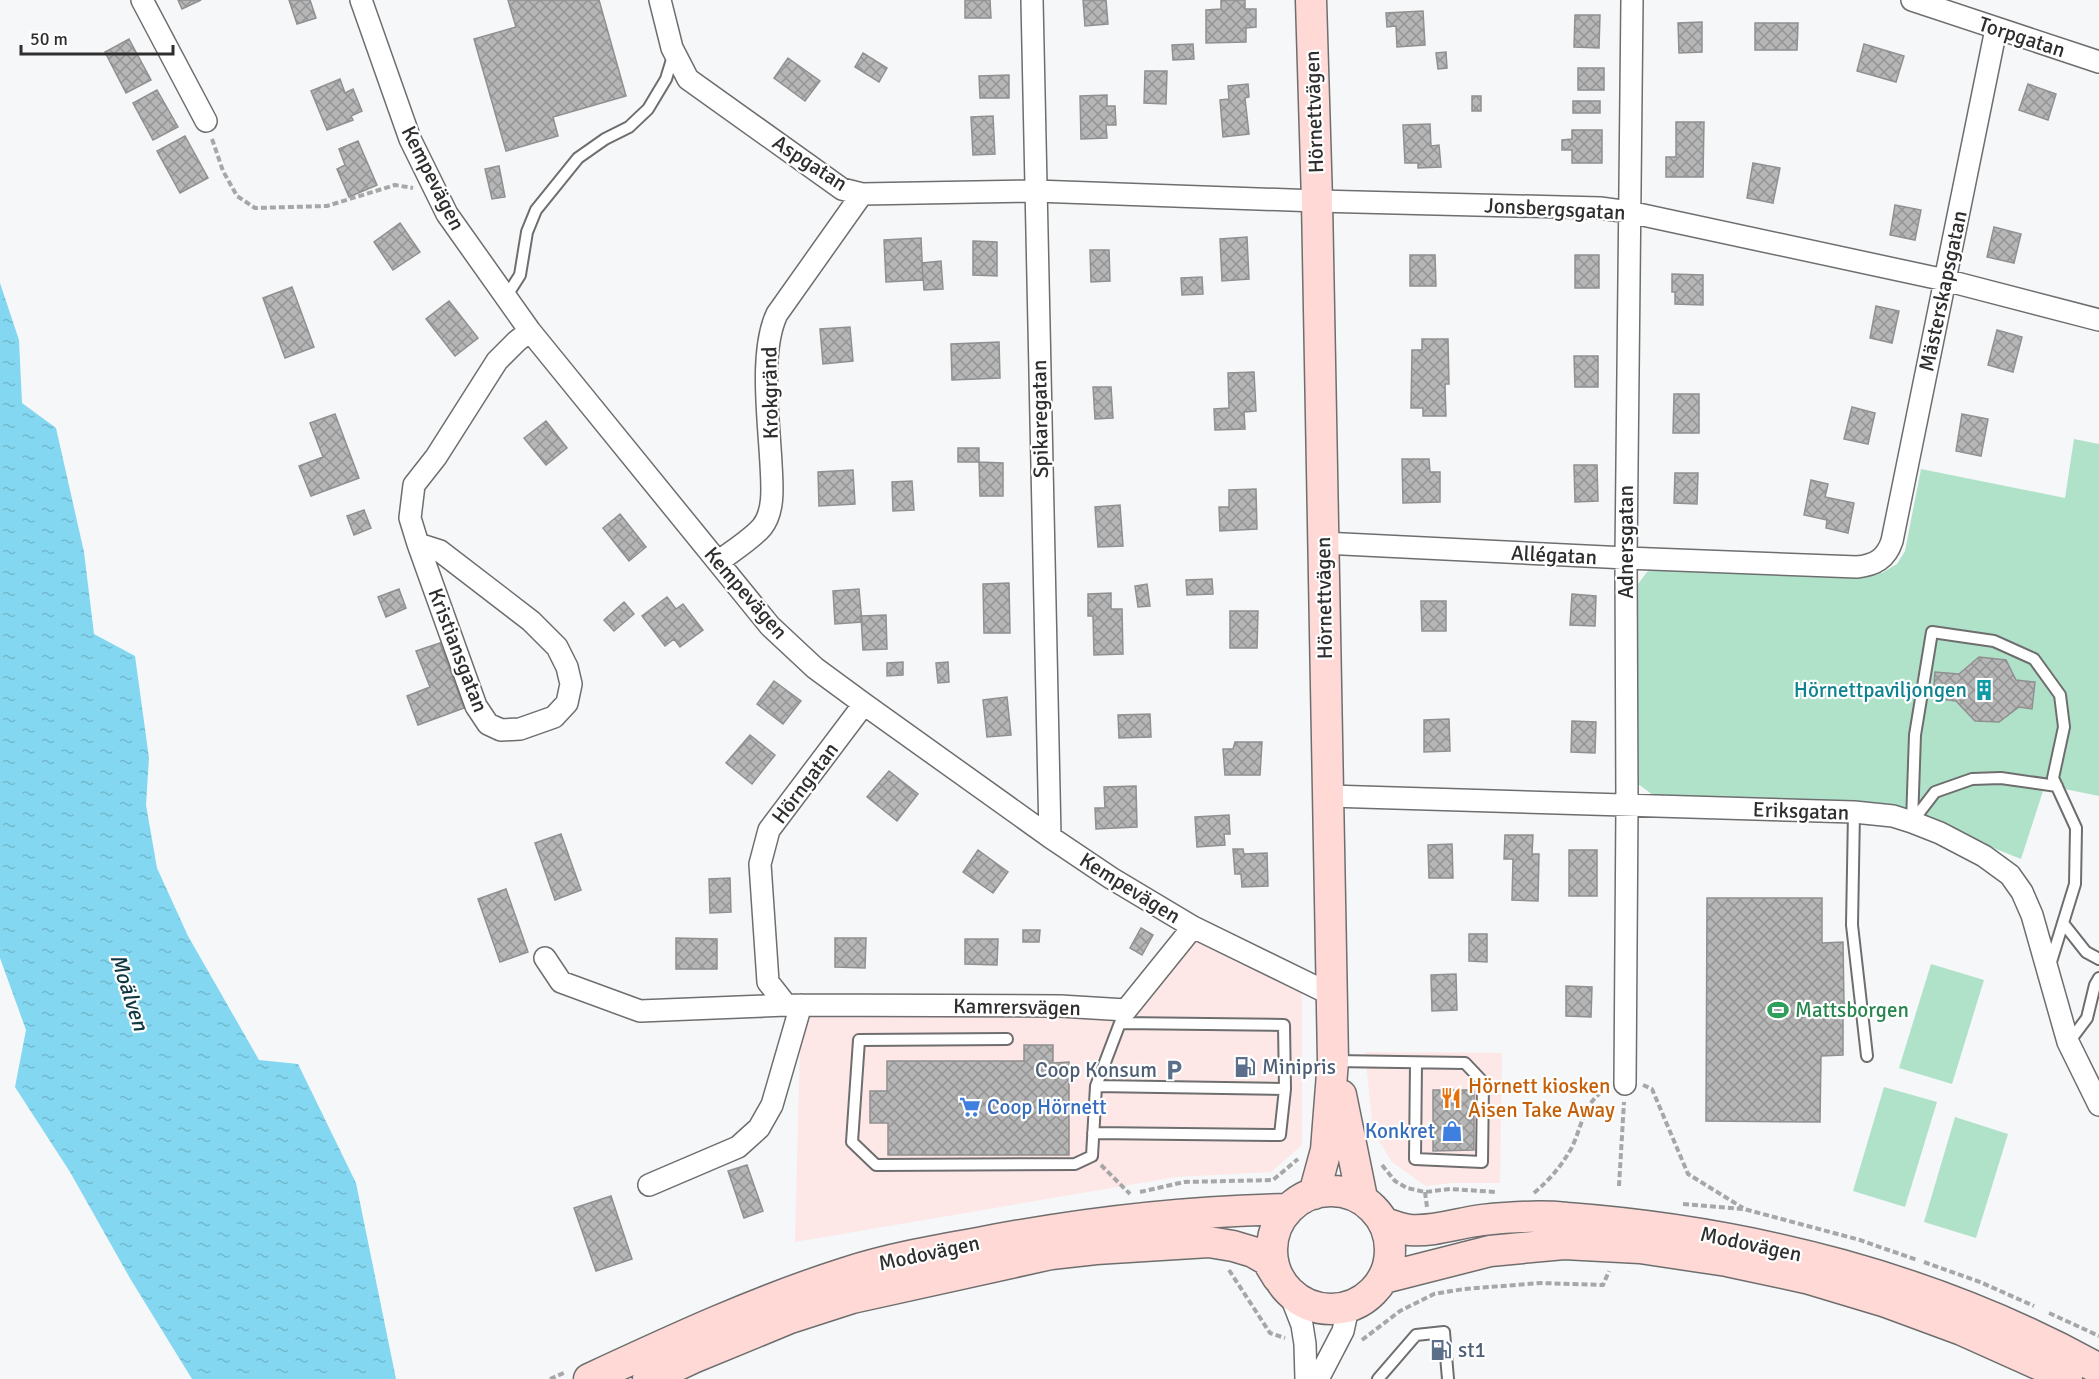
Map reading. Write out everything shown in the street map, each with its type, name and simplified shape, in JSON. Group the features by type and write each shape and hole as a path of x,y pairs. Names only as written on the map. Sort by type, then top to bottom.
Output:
{"main road":[{"name":"Hörnettvägen","path":"1311,0 1334,1061 1326,1150 1314,1194"},
{"path":"1334,1061 1362,1198 1384,1223 1390,1241 1390,1260 1384,1278 1369,1296 1348,1308 1327,1310 1307,1305 1284,1286 1272,1260 1272,1242 1278,1224 1288,1209 1314,1194 1336,1192 1362,1198"},
{"name":"Modovägen","path":"590,1379 683,1335 780,1295 888,1261 1051,1229 1198,1212 1288,1209"},
{"name":"Modovägen","path":"1384,1223 1409,1230 1527,1216 1565,1217 1645,1224 1731,1238 1814,1257 1894,1280 2046,1341 2099,1369"},
{"name":"Modovägen","path":"648,1379 790,1318 852,1298 1051,1254 1209,1242 1253,1252 1267,1260 1284,1286"},
{"name":"Modovägen","path":"1384,1278 1490,1251 1564,1244 1640,1248 1727,1261 1806,1278 1886,1302 1962,1330 2067,1379"}],"street":[{"path":"142,0 206,121"},
{"name":"Kempevägen","path":"361,0 410,139 447,214 530,331 770,626 815,668 1050,837 1112,878 1193,927 1332,995"},
{"name":"Aspgatan","path":"660,0 674,53 688,79 842,189 862,194 1035,191"},
{"name":"Spikaregatan","path":"1032,0 1050,837"},
{"name":"Adnersgatan","path":"1625,1084 1626,558 1632,0"},
{"name":"Torpgatan","path":"1925,2 1996,29 2099,62"},
{"name":"Mästerskapsgatan","path":"1888,553 1996,29"},
{"name":"Jonsbergsgatan","path":"1035,191 1600,208 1629,212 1945,280 2099,320"},
{"name":"Krokgränd","path":"718,562 762,527 770,511 772,487 767,372 770,328 777,314 862,194"},
{"name":"Kristiansgatan","path":"418,544 440,551 531,621 556,647 567,667 571,684 567,703 554,717 520,729 501,730 488,724 476,705 418,544 410,518 414,485 436,456 497,361 530,331"},
{"name":"Allégatan","path":"1323,543 1857,567 1879,561 1888,553"},
{"name":"Hörngatan","path":"794,1005 768,982 760,864 769,830 864,704"},
{"name":"Eriksgatan","path":"1329,796 1854,812 1893,816 1940,833 1984,856 2010,875 2022,892 2032,915 2068,1042 2099,1106"},
{"path":"1123,1016 1193,927"},
{"name":"Kamrersvägen","path":"545,958 561,982 640,1011 794,1005 1060,1006 1123,1016"},
{"path":"649,1185 738,1147 759,1128 772,1105 794,1005"},
{"path":"1284,1286 1302,1325 1306,1379"},
{"path":"1318,1379 1343,1330 1348,1308"}],"lane":[{"path":"506,297 520,276 528,232 536,210 578,158 605,139 629,127 648,109 666,79 674,53"},
{"path":"1912,822 1915,735 1932,632 1994,641 2034,659 2060,695 2064,727 2053,777 2076,828 2075,884 2048,971"},
{"path":"1912,822 1935,792 1972,779 2001,778 2057,786"},
{"path":"1854,812 1852,925 1867,1056"},
{"path":"2063,922 2086,952 2099,959"},
{"path":"2068,1042 2087,1018 2095,985 2099,978"},
{"path":"1007,1039 859,1040 852,1142 876,1165 1075,1164 1092,1156 1093,1134 1096,1086 1123,1016 1284,1025 1285,1089 1280,1135 1093,1134"},
{"path":"1334,1061 1465,1063 1483,1082 1482,1162 1415,1159 1416,1063"},
{"path":"1096,1086 1285,1089"},
{"path":"1378,1379 1416,1335 1444,1332 1448,1379"}],"path":[{"path":"206,121 223,171 237,196 255,208 327,206 395,185 435,190"},
{"path":"1531,1194 1552,1178 1572,1148 1586,1108 1604,1090 1638,1082 1652,1089 1688,1174 1744,1209"},
{"path":"1619,1186 1625,1084"},
{"path":"1092,1156 1130,1194"}],"shaded area":[{"path":"1193,927 1302,977 1302,1145 1271,1172 1176,1177 795,1242 801,1005 1126,1010"},
{"path":"1365,1052 1502,1053 1500,1183 1451,1183 1426,1186 1392,1162 1373,1131"}],"green space":[{"path":"2074,439 2099,444 2099,796 2045,785 2021,859 1981,843 1865,808 1653,795 1638,784 1638,584 1647,572 1657,567 1882,573 1897,564 1905,551 1921,469 2065,498"},
{"path":"1931,964 1984,980 1952,1084 1899,1068"},
{"path":"1884,1087 1937,1102 1905,1207 1853,1191"},
{"path":"1955,1117 2008,1134 1976,1238 1924,1222"}],"water":[{"name":"Moälven","path":"0,283 19,340 22,403 56,428 84,552 94,634 135,656 149,758 146,805 157,868 188,936 259,1060 298,1064 356,1183 396,1379 192,1379 131,1280 70,1172 15,1087 26,1030 0,958"}],"building":[{"path":"178,0 201,0 182,9"},
{"path":"289,0 310,0 316,18 297,24"},
{"path":"508,0 599,0 626,96 553,117 558,136 506,151 474,39 516,27"},
{"path":"965,0 990,0 991,18 965,18"},
{"path":"1083,0 1106,0 1108,24 1085,26"},
{"path":"1221,0 1245,0 1245,9 1256,9 1256,27 1246,28 1246,42 1206,43 1206,10 1221,9"},
{"path":"1423,11 1425,45 1397,47 1396,26 1387,27 1386,13"},
{"path":"1575,15 1600,15 1599,48 1574,47"},
{"path":"1702,22 1702,52 1679,53 1678,23"},
{"path":"1755,23 1798,23 1797,50 1755,50"},
{"path":"129,39 151,80 126,93 105,52"},
{"path":"1193,44 1194,59 1173,60 1172,45"},
{"path":"1864,44 1904,56 1896,82 1857,71"},
{"path":"1446,52 1447,68 1438,69 1436,53"},
{"path":"863,53 887,68 879,82 855,67"},
{"path":"788,58 820,81 805,101 774,78"},
{"path":"1578,68 1604,68 1604,90 1578,90"},
{"path":"1145,71 1167,71 1166,104 1144,103"},
{"path":"1009,75 1009,98 980,98 979,76"},
{"path":"340,79 345,93 353,89 362,111 351,116 353,120 327,130 311,91"},
{"path":"1248,84 1249,97 1245,98 1249,134 1223,137 1220,100 1229,99 1228,86"},
{"path":"2028,84 2056,94 2048,120 2019,110"},
{"path":"157,90 178,127 153,140 133,103"},
{"path":"1107,95 1107,106 1115,106 1116,125 1106,125 1107,138 1081,139 1080,96"},
{"path":"1472,96 1481,96 1481,111 1472,111"},
{"path":"1573,101 1600,101 1600,113 1573,113"},
{"path":"993,116 995,154 973,155 971,117"},
{"path":"1676,122 1704,122 1703,177 1666,177 1666,157 1676,157"},
{"path":"1430,124 1431,146 1439,145 1441,167 1418,168 1418,163 1405,163 1403,125"},
{"path":"1572,130 1602,130 1602,163 1572,163 1572,150 1562,150 1562,140 1572,139"},
{"path":"185,136 208,178 180,193 157,151"},
{"path":"358,141 377,185 349,197 337,169 345,165 339,149"},
{"path":"1753,163 1780,168 1773,203 1747,198"},
{"path":"499,166 505,197 492,199 485,169"},
{"path":"1895,205 1921,210 1915,240 1890,235"},
{"path":"400,223 420,252 393,270 374,242"},
{"path":"1994,227 2021,234 2014,263 1987,257"},
{"path":"1247,237 1249,279 1222,281 1220,239"},
{"path":"921,238 923,280 886,282 884,240"},
{"path":"973,241 997,242 997,276 973,275"},
{"path":"1090,250 1109,250 1110,281 1091,282"},
{"path":"1410,255 1435,255 1436,286 1410,286"},
{"path":"1575,255 1599,255 1599,288 1575,288"},
{"path":"941,261 943,289 924,290 922,263"},
{"path":"1672,274 1703,275 1703,305 1675,304"},
{"path":"1202,277 1203,294 1182,295 1181,278"},
{"path":"292,287 314,347 285,358 263,298"},
{"path":"449,301 478,338 455,356 426,319"},
{"path":"1876,306 1899,311 1892,343 1870,338"},
{"path":"850,327 853,361 823,364 820,329"},
{"path":"1997,330 2022,337 2013,372 1988,365"},
{"path":"1422,339 1448,339 1449,384 1445,384 1446,416 1423,416 1423,408 1411,408 1412,350 1422,350"},
{"path":"999,342 1000,378 952,380 951,344"},
{"path":"1574,356 1598,356 1598,387 1575,387"},
{"path":"1254,372 1256,411 1244,412 1245,429 1215,430 1214,409 1229,408 1228,373"},
{"path":"1093,387 1111,387 1113,418 1095,419"},
{"path":"1674,394 1699,394 1699,433 1673,433"},
{"path":"1852,407 1875,413 1868,444 1844,439"},
{"path":"335,414 359,478 311,496 299,466 323,457 310,423"},
{"path":"1962,414 1988,419 1981,456 1956,451"},
{"path":"546,421 567,448 546,465 524,438"},
{"path":"958,448 979,448 979,462 958,462"},
{"path":"1402,459 1429,459 1430,472 1440,472 1440,502 1403,503"},
{"path":"979,462 1003,463 1003,496 980,496"},
{"path":"1574,465 1597,465 1598,501 1575,502"},
{"path":"853,470 855,504 819,506 818,472"},
{"path":"1675,473 1698,473 1697,504 1674,503"},
{"path":"1811,480 1828,484 1825,497 1854,503 1848,533 1826,528 1827,520 1804,515"},
{"path":"912,481 914,510 893,511 892,482"},
{"path":"1256,489 1257,529 1220,531 1219,507 1229,507 1229,490"},
{"path":"1120,505 1123,546 1098,547 1095,507"},
{"path":"364,510 371,528 354,535 347,516"},
{"path":"620,514 646,547 629,561 603,528"},
{"path":"1212,579 1213,594 1187,595 1186,580"},
{"path":"1009,583 1010,633 984,633 983,584"},
{"path":"1147,584 1150,606 1138,607 1135,586"},
{"path":"399,589 406,608 386,617 378,597"},
{"path":"859,589 862,622 835,624 833,591"},
{"path":"1111,593 1111,609 1122,609 1123,654 1094,655 1093,616 1088,616 1088,594"},
{"path":"1572,594 1596,596 1595,626 1570,625"},
{"path":"667,597 676,609 683,604 703,630 680,647 674,639 665,646 642,616"},
{"path":"1421,601 1446,601 1446,631 1422,631"},
{"path":"624,602 634,614 614,631 604,620"},
{"path":"1230,611 1258,611 1257,648 1230,648"},
{"path":"886,615 887,649 863,650 861,616"},
{"path":"440,643 464,708 418,725 407,696 430,687 416,651"},
{"name":"Hörnettpaviljongen","path":"1979,657 2006,660 2016,680 2035,682 2032,709 2019,707 1999,722 1975,721 1956,701 1933,698 1935,672 1959,674"},
{"path":"903,662 903,675 887,676 887,663"},
{"path":"948,662 949,682 938,683 936,663"},
{"path":"774,681 801,701 783,724 757,704"},
{"path":"1007,697 1011,735 987,737 983,700"},
{"path":"1150,714 1151,737 1119,738 1118,715"},
{"path":"1449,719 1450,751 1424,752 1424,720"},
{"path":"1572,721 1596,722 1595,753 1571,752"},
{"path":"750,735 775,755 752,784 726,763"},
{"path":"1235,742 1262,742 1260,775 1225,775 1223,749 1233,749"},
{"path":"889,771 918,794 897,821 867,797"},
{"path":"1136,786 1137,827 1096,829 1095,808 1105,808 1104,787"},
{"path":"1229,815 1230,834 1224,834 1225,845 1197,847 1195,817"},
{"path":"561,834 581,890 555,900 535,843"},
{"path":"1505,835 1533,835 1532,854 1539,854 1538,901 1512,900 1513,859 1504,859"},
{"path":"1452,844 1453,878 1429,878 1428,845"},
{"path":"1233,849 1243,849 1244,854 1267,853 1268,886 1242,887 1241,874 1235,874"},
{"path":"978,850 1008,872 993,893 963,872"},
{"path":"1569,850 1597,850 1597,896 1569,896"},
{"path":"730,878 731,912 710,913 709,879"},
{"path":"506,889 528,952 500,962 478,899"},
{"name":"Mattsborgen","path":"1707,898 1822,898 1822,943 1843,942 1844,1004 1849,1005 1849,1015 1843,1016 1843,1055 1821,1056 1820,1122 1706,1121"},
{"path":"1141,928 1153,935 1142,955 1130,948"},
{"path":"1023,930 1040,930 1039,942 1023,942"},
{"path":"1469,934 1487,934 1487,962 1469,961"},
{"path":"676,938 717,939 717,969 676,969"},
{"path":"835,938 866,938 865,968 835,967"},
{"path":"965,939 998,939 997,965 965,964"},
{"path":"1456,974 1457,1010 1432,1011 1431,975"},
{"path":"1566,986 1592,987 1591,1017 1566,1016"},
{"name":"Coop Hörnett","path":"1024,1045 1053,1045 1053,1063 1069,1062 1069,1155 888,1155 888,1123 870,1123 870,1091 887,1091 887,1061 1024,1061"},
{"path":"1433,1090 1474,1090 1474,1150 1433,1151"},
{"path":"747,1165 763,1211 744,1218 728,1171"},
{"path":"611,1196 632,1259 596,1271 574,1208"}],"place":[{"name":"Hörnettpaviljongen","path":"1984,690"},
{"name":"Mattsborgen","path":"1778,1010"},
{"name":"Minipris","path":"1245,1067"},
{"name":"Coop Konsum","path":"1174,1070"},
{"name":"Hörnett kiosken Aisen Take Away","path":"1451,1098"},
{"name":"Coop Hörnett","path":"970,1107"},
{"name":"Konkret","path":"1452,1131"},
{"name":"st1","path":"1441,1350"}]}
